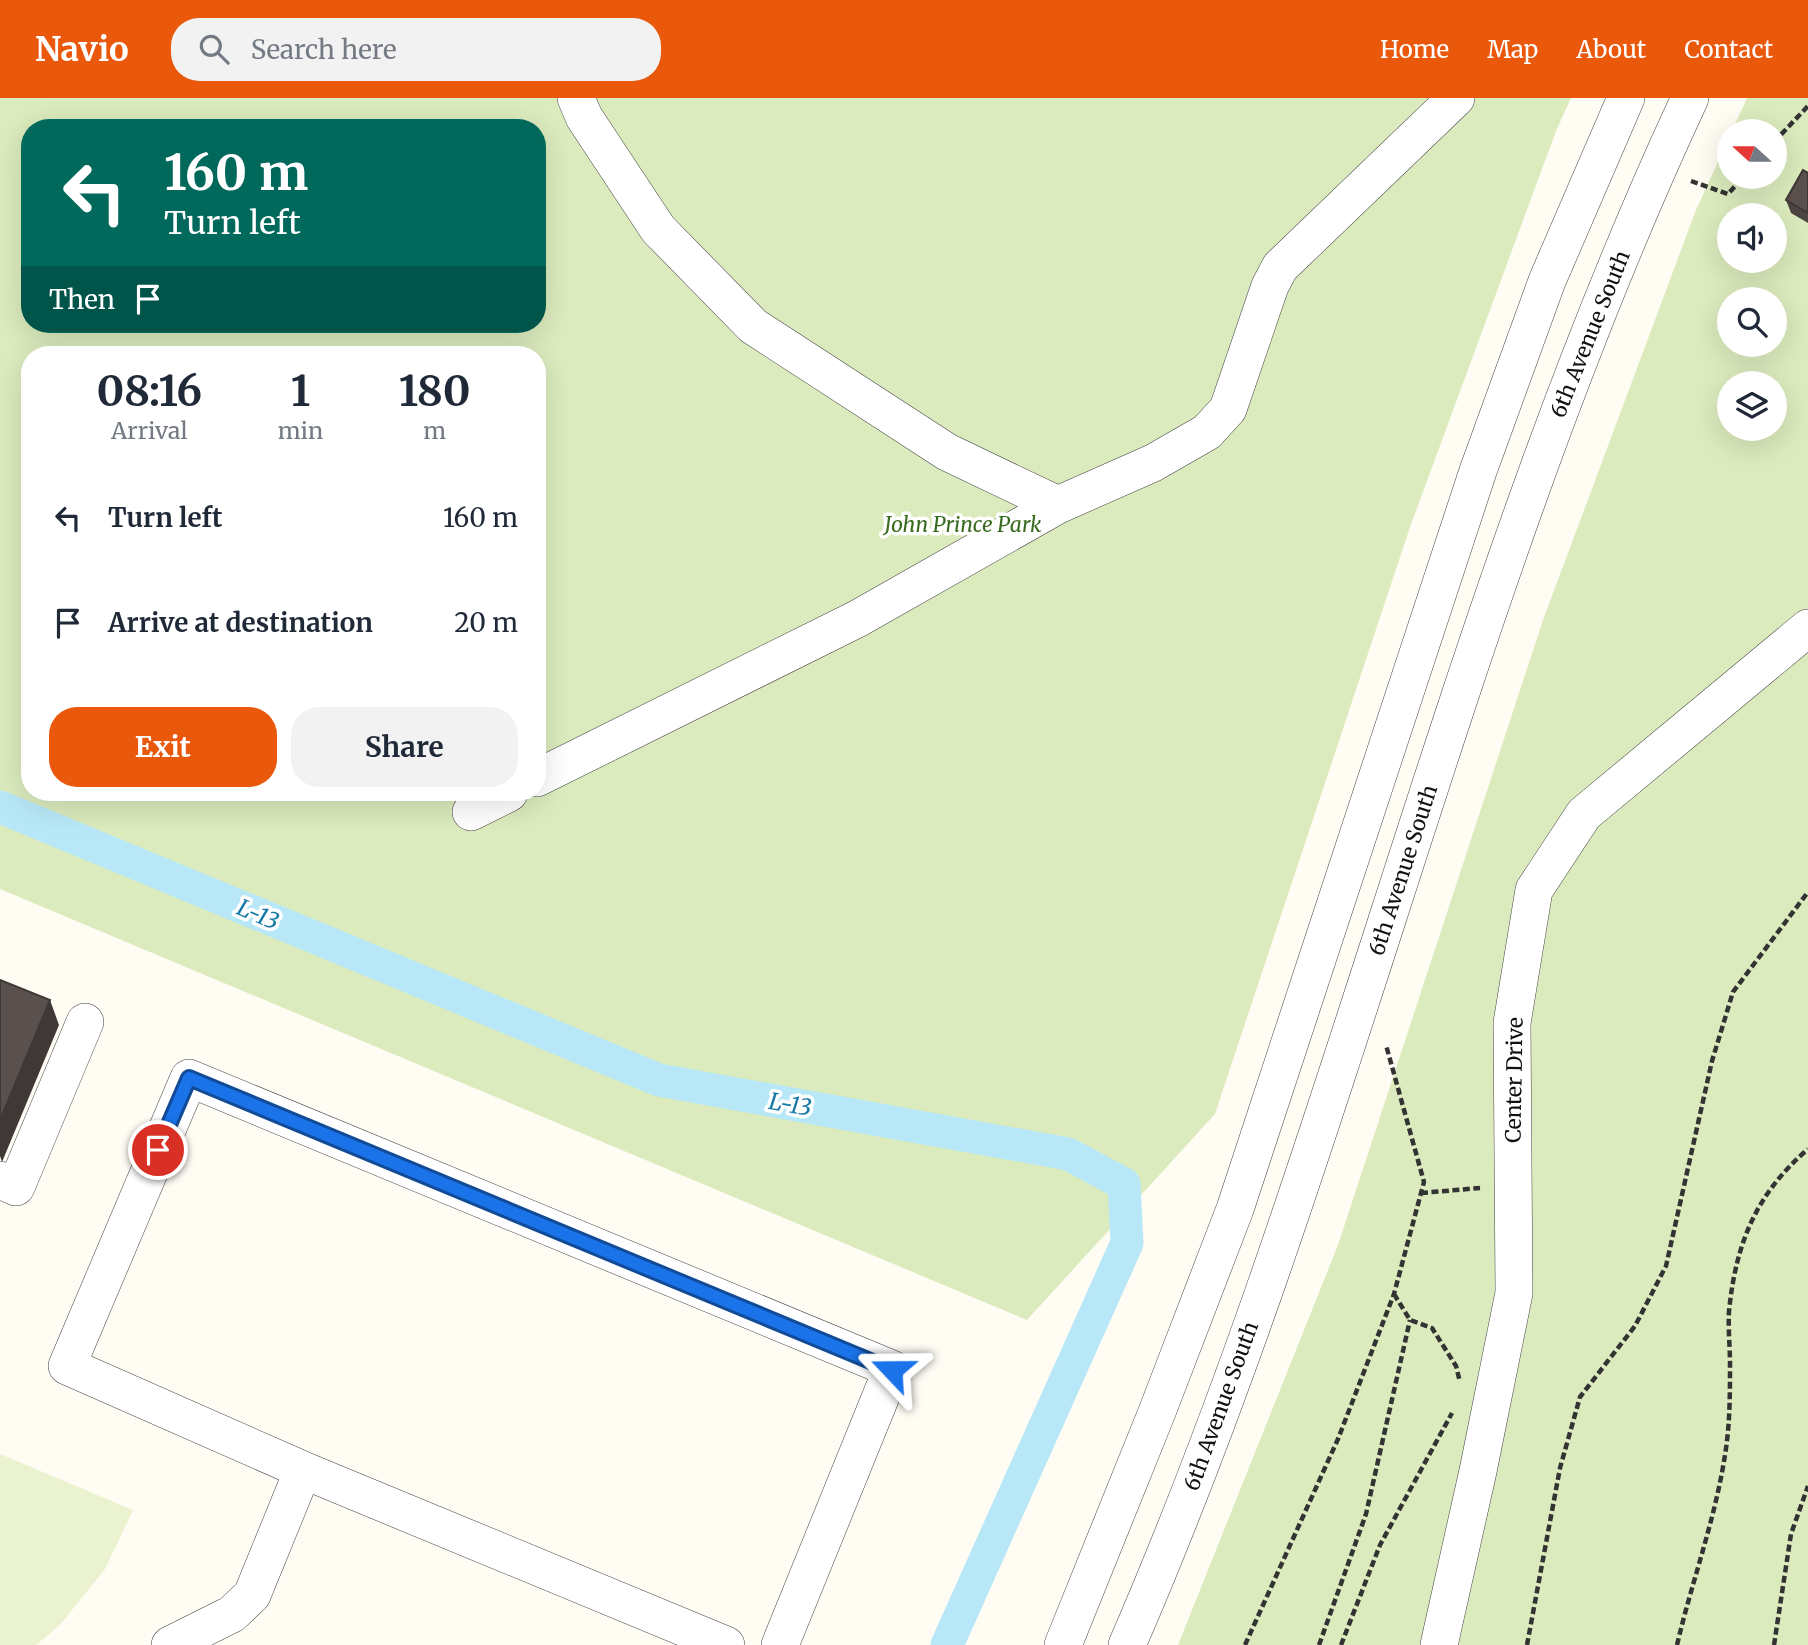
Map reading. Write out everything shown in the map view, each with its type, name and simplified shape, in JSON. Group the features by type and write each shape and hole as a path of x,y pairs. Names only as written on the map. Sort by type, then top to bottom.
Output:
{"street":[{"path":"576,98 584,117 658,229 753,326 947,452 1058,505"},
{"path":"546,775 858,619 1058,505 1153,463 1207,432 1228,409 1270,286 1280,267 1456,98"},
{"path":"1063,1645 1235,1209 1478,471 1547,281 1626,98"},
{"name":"6th Avenue South","path":"1126,1645 1212,1436 1282,1237 1526,500 1600,305 1690,98"},
{"name":"Center Drive","path":"1439,1645 1514,1293 1512,1023 1534,890 1584,814 1808,628"},
{"path":"471,812 493,801"},
{"path":"0,1180 16,1187 85,1022"},
{"path":"726,1645 303,1471 67,1366 189,1078 892,1370 780,1645"},
{"path":"170,1645 232,1614 252,1595 303,1471"}],"path":[{"path":"1787,128 1808,106"},
{"path":"1683,179 1728,194 1732,189"},
{"path":"1527,1645 1560,1468 1580,1398 1635,1326 1666,1266 1712,1061 1733,992 1808,892"},
{"path":"1245,1645 1338,1439 1394,1294 1424,1182 1385,1045"},
{"path":"1677,1645 1715,1511 1726,1452 1730,1366 1729,1313 1737,1263 1747,1226 1769,1191 1790,1165 1808,1149"},
{"path":"1421,1193 1514,1184"},
{"path":"1394,1294 1410,1320 1432,1328 1456,1366 1463,1393"},
{"path":"1319,1645 1366,1514 1410,1320"},
{"path":"1341,1645 1380,1545 1456,1405"},
{"path":"1774,1645 1791,1534 1808,1486"}],"green space":[{"name":"John Prince Park","path":"0,98 1571,98 1556,131 1410,527 1215,1114 1027,1320 0,889"},
{"path":"1747,98 1808,98 1808,1645 1178,1645 1338,1245 1543,620 1696,210 1717,164 1717,189 1787,189 1787,119 1737,119"},
{"path":"0,1454 133,1510 105,1569 59,1626 36,1645 0,1645"}],"building":[{"path":"1803,170 1808,173 1808,213 1786,200"},
{"path":"0,980 50,1000 0,1120"}],"waterway":[{"name":"L-13","path":"0,807 659,1080 1068,1154 1124,1184 1127,1243 947,1645"}],"route":[{"path":"158,1150 189,1078 892,1370"}]}
